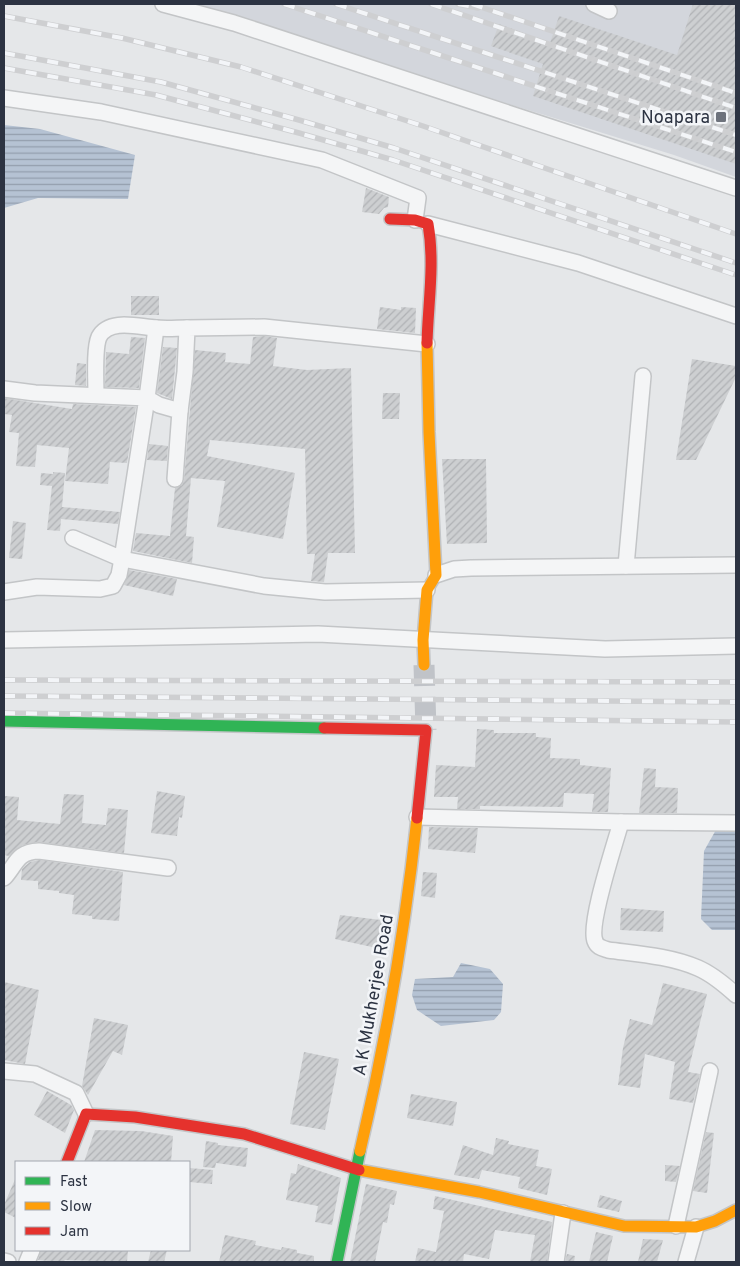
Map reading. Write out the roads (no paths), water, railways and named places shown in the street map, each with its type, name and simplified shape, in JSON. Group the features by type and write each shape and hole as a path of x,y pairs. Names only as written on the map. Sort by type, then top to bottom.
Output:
{"street":[{"path":"163,4 243,26 736,188"},
{"path":"594,4 609,11"},
{"path":"4,98 101,112 322,160 418,198 421,222 432,244 427,344 430,467 436,575"},
{"path":"390,218 421,222 578,263 736,316"},
{"path":"96,395 98,343 104,330 122,325 156,328 264,327 427,344"},
{"path":"4,592 37,587 100,589 113,586 122,559 156,328"},
{"path":"175,479 187,328"},
{"path":"626,566 643,376"},
{"path":"4,389 35,393 147,398 159,406 180,411"},
{"path":"73,538 122,559 237,582 293,590 325,592 427,590"},
{"path":"424,665 427,590 430,582 436,575 445,571 471,568 736,565"},
{"path":"4,640 318,634 605,649 736,646"},
{"name":"A K Mukherjee Road","path":"4,721 426,730 408,899 386,1031 337,1262"},
{"path":"417,817 736,823"},
{"path":"621,822 596,918 594,936 596,944 608,950 662,958 699,969 719,981 736,995"},
{"path":"4,878 20,855 28,851 39,850 168,868"},
{"path":"4,1071 35,1074 76,1093 86,1114 67,1161"},
{"path":"676,1226 710,1071"},
{"path":"86,1114 135,1117 244,1134 356,1169 479,1192 624,1226 696,1227 715,1221 736,1210"},
{"path":"556,1262 563,1212"},
{"path":"686,1262 696,1227"}],"water":[{"path":"4,125 40,129 135,155 128,199 38,198 4,208"},
{"path":"717,828 736,828 736,930 712,930 701,919 704,851"},
{"path":"461,963 490,969 503,984 501,1012 494,1020 441,1026 417,1010 412,995 415,979 453,977"}],"tunnel":[{"path":"424,665 426,730"}],"railway":[{"path":"284,4 736,152"},
{"path":"336,4 736,135"},
{"path":"431,4 736,108"},
{"path":"458,4 478,8"},
{"path":"472,4 736,93"},
{"path":"4,16 122,38 241,67 423,126 736,234"},
{"path":"4,53 161,82 299,120 394,148 736,263"},
{"path":"4,68 156,95 299,133 393,160 736,275"},
{"path":"4,680 736,682"},
{"path":"4,696 736,702"},
{"path":"4,713 736,722"}],"place":[{"name":"Noapara","path":"721,117"}]}
